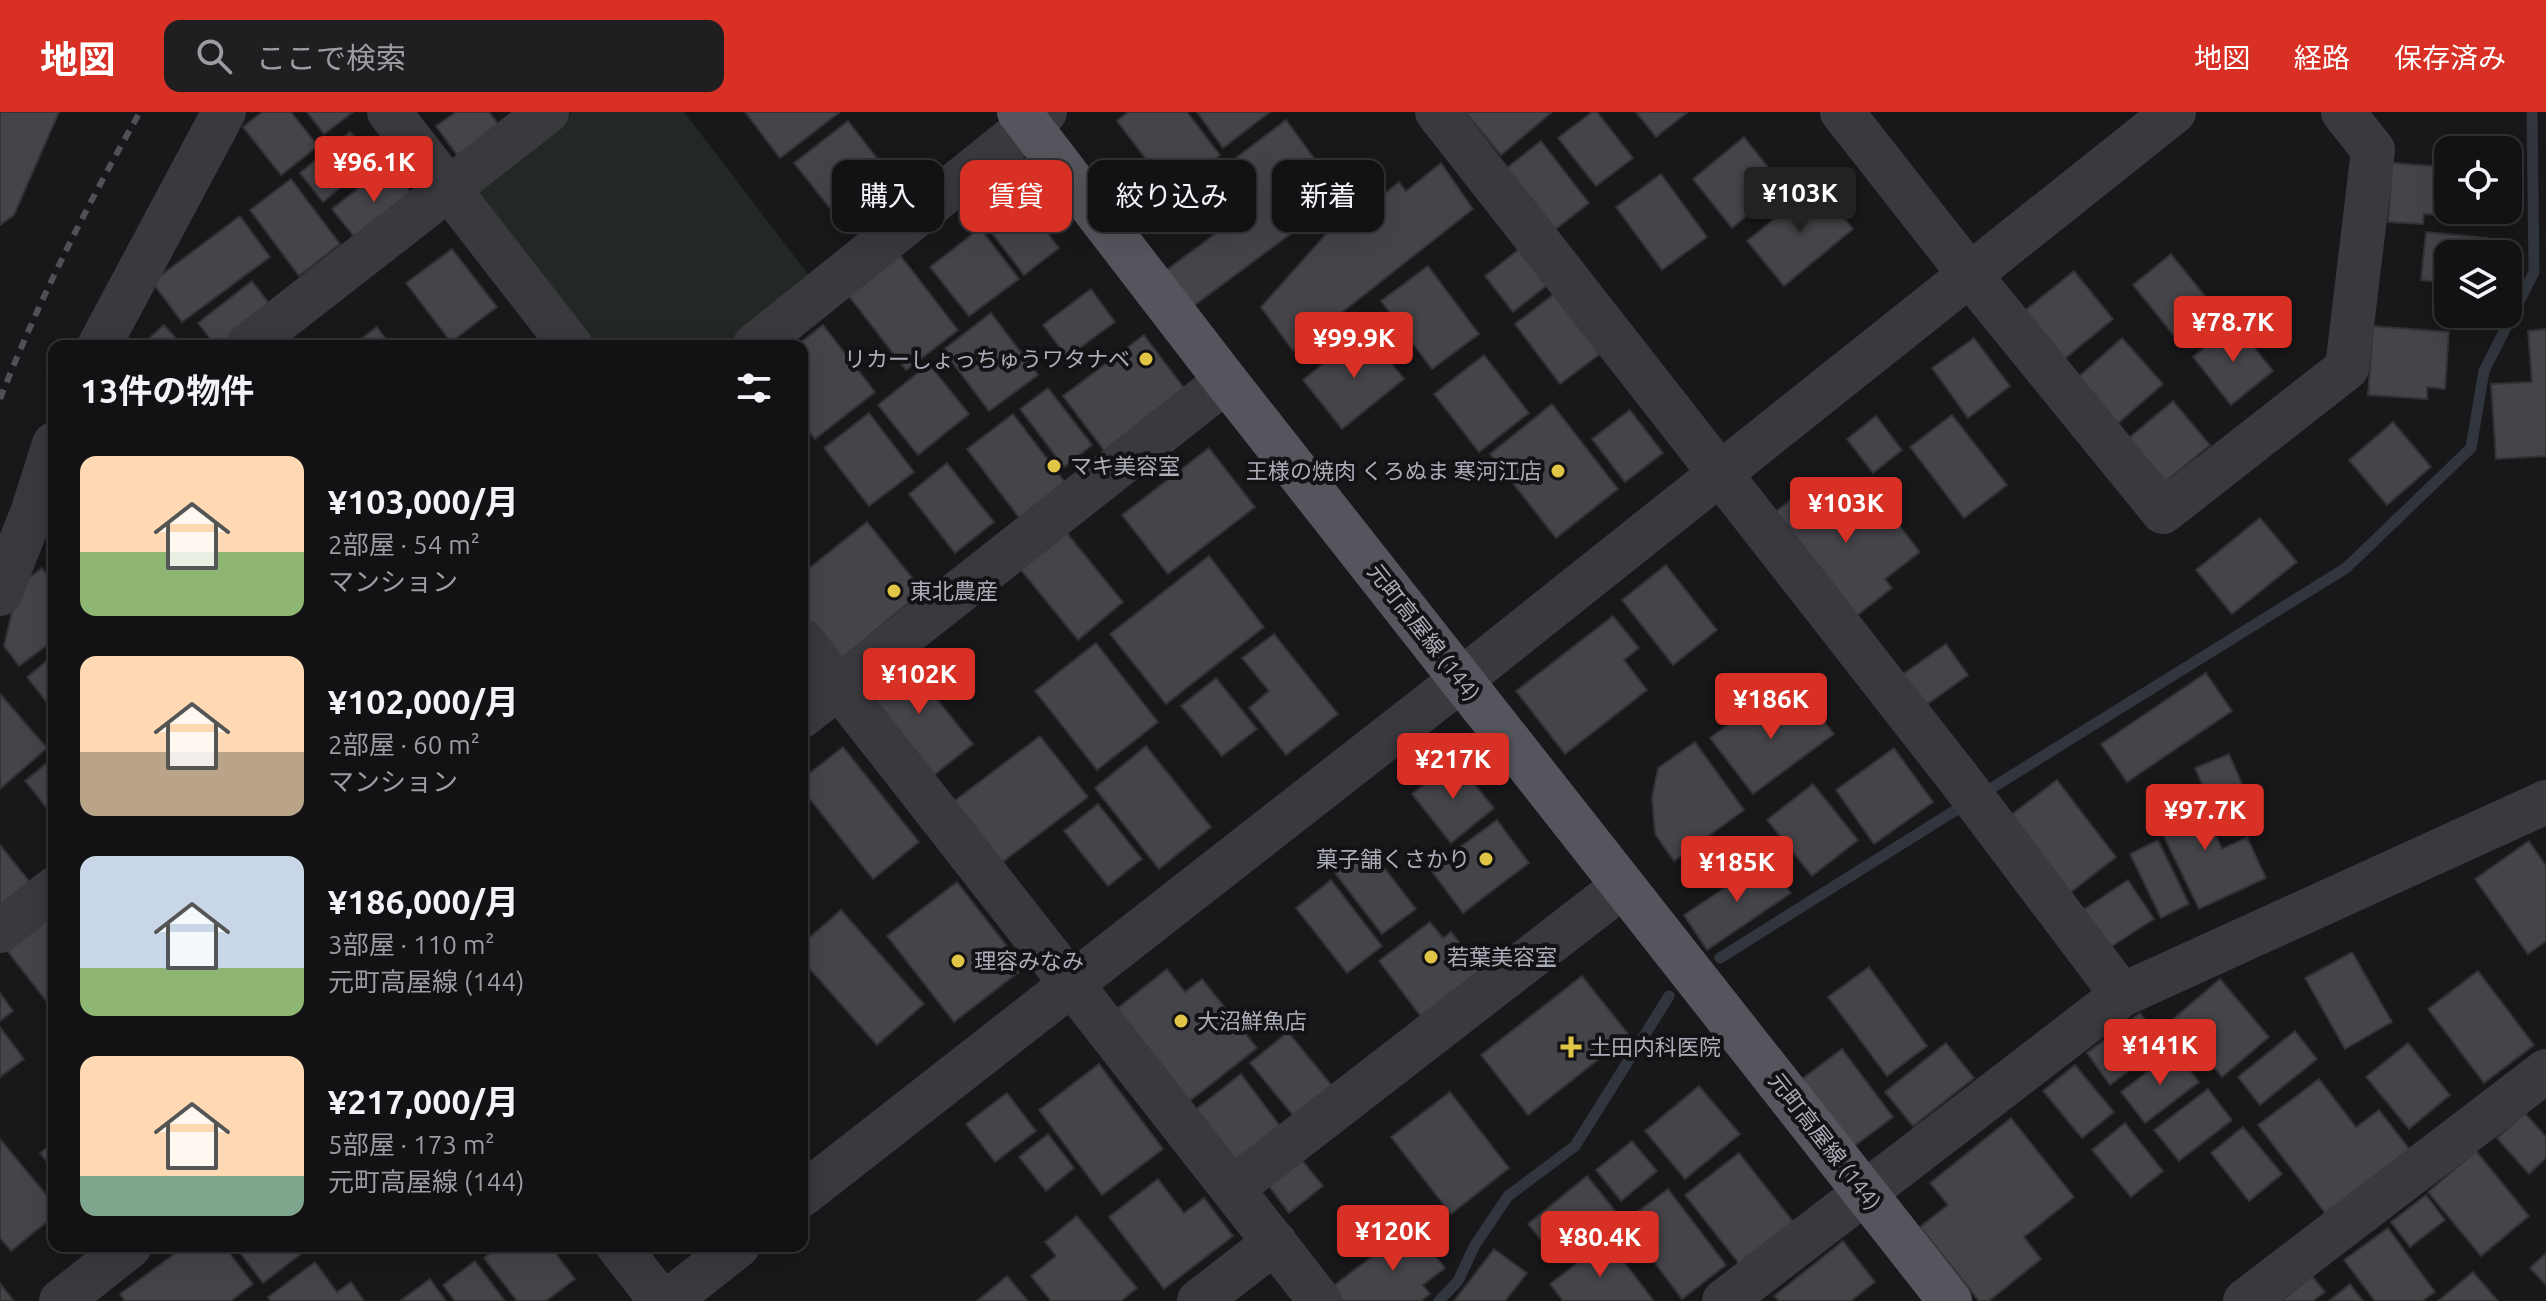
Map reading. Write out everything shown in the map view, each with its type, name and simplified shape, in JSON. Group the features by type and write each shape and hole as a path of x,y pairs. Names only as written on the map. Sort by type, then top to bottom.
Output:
{"main road":[{"name":"元町高屋線 (144)","path":"1031,116 1226,381 1950,1301"}],"street":[{"path":"102,340 224,112"},
{"path":"389,112 566,340"},
{"path":"255,340 547,112"},
{"path":"1437,112 1956,775 2122,995"},
{"path":"1842,112 2163,512 2347,368 2373,150 2343,112"},
{"path":"808,1190 1462,679 2174,112"},
{"path":"761,340 1031,116"},
{"path":"808,711 1226,381"},
{"path":"0,594 47,517"},
{"path":"808,648 1320,1301"},
{"path":"1724,1301 2122,995 2546,802"},
{"path":"1233,1188 1623,886"},
{"path":"0,931 48,894"},
{"path":"2245,1301 2539,1090"},
{"path":"1199,1301 1275,1242"},
{"path":"61,1301 122,1252"},
{"path":"623,1252 661,1301"},
{"path":"668,1301 730,1252"}],"shaded area":[{"path":"572,112 684,112 814,282 738,340 588,340 472,189"}],"building":[{"path":"0,112 59,112 14,215 0,225"},
{"path":"262,112 291,112 318,146 281,175 243,127"},
{"path":"307,112 353,112 324,134"},
{"path":"456,112 489,112 502,129 460,159 436,126"},
{"path":"745,112 840,112 780,158"},
{"path":"1128,112 1187,112 1220,155 1213,160 1147,160 1117,121"},
{"path":"1197,112 1270,112 1223,148"},
{"path":"1465,112 1552,112 1501,155"},
{"path":"1592,112 1597,112 1633,158 1596,186 1558,138"},
{"path":"1636,112 1688,112 1656,137"},
{"path":"1286,120 1315,160 1272,160 1272,232 1293,232 1192,307 1165,271 1218,232 1256,232 1256,160 1233,160"},
{"path":"848,121 878,160 832,160 832,211 794,163"},
{"path":"350,132 374,159 323,202 300,173"},
{"path":"1744,137 1783,186 1732,228 1693,179"},
{"path":"1541,141 1589,203 1552,232 1504,170"},
{"path":"1441,163 1473,209 1293,351 1261,307 1328,232 1384,232 1384,194 1399,182 1406,191"},
{"path":"2392,163 2434,166 2434,215 2424,214 2423,224 2388,222"},
{"path":"389,164 416,199 360,244 332,209"},
{"path":"1661,174 1707,237 1662,270 1616,207"},
{"path":"291,179 340,244 299,276 250,210"},
{"path":"1817,184 1853,229 1784,286 1747,241"},
{"path":"240,216 270,257 182,322 152,282"},
{"path":"975,232 983,232 1019,279 969,316 930,267"},
{"path":"991,232 1047,232 1059,248 1024,275"},
{"path":"2426,232 2487,238 2434,240 2434,281 2421,280"},
{"path":"1522,247 1550,283 1513,312 1485,276"},
{"path":"452,249 497,307 449,340 406,283"},
{"path":"897,251 958,330 906,370 845,291"},
{"path":"2171,254 2217,311 2179,342 2133,285"},
{"path":"1428,266 1479,334 1432,369 1381,301"},
{"path":"2074,271 2113,319 2063,360 2023,312"},
{"path":"252,281 271,306 228,340 211,340 198,323"},
{"path":"1091,289 1115,322 1067,357 1043,325"},
{"path":"1554,294 1600,354 1560,384 1515,324"},
{"path":"991,313 1038,375 989,411 943,350"},
{"path":"2235,323 2273,371 2231,405 2193,357"},
{"path":"164,325 178,340 147,340"},
{"path":"823,325 875,392 815,439 808,430 808,340 804,340"},
{"path":"2373,326 2449,332 2445,389 2427,387 2427,399 2368,395"},
{"path":"377,327 387,340 359,340"},
{"path":"2546,329 2546,456 2496,459 2491,384 2532,382 2528,331"},
{"path":"1365,330 1404,379 1342,429 1303,380"},
{"path":"1144,335 1187,392 1106,453 1063,396"},
{"path":"1974,338 2010,386 1968,418 1932,368"},
{"path":"2122,338 2163,384 2116,425 2075,380"},
{"path":"1484,355 1529,413 1479,452 1434,394"},
{"path":"929,364 969,414 918,455 878,405"},
{"path":"1048,388 1092,445 1064,467 1020,409"},
{"path":"2173,401 2210,445 2159,487 2123,443"},
{"path":"1552,404 1618,489 1556,538 1490,454"},
{"path":"1630,410 1663,453 1625,482 1592,439"},
{"path":"869,413 914,472 869,506 824,448"},
{"path":"1013,414 1067,485 1021,520 967,449"},
{"path":"1952,415 2007,485 1964,518 1910,447"},
{"path":"1876,416 1902,450 1873,473 1847,439"},
{"path":"2393,422 2431,467 2387,505 2349,460"},
{"path":"1209,448 1255,507 1168,574 1122,515"},
{"path":"947,463 994,522 955,553 909,494"},
{"path":"1817,479 1844,513 1872,491 1920,552 1885,579 1892,588 1850,621 1769,517"},
{"path":"2260,518 2297,562 2232,614 2196,570"},
{"path":"867,522 923,591 841,659 808,619 808,569"},
{"path":"1066,532 1123,602 1078,640 1020,569"},
{"path":"1209,556 1264,627 1166,704 1110,634"},
{"path":"1666,565 1717,630 1673,665 1622,600"},
{"path":"42,568 48,576 48,644 19,666 4,646 18,586"},
{"path":"1613,616 1639,648 1624,660 1647,690 1565,754 1516,691"},
{"path":"1274,634 1338,714 1286,755 1249,708 1269,691 1242,658"},
{"path":"1096,643 1158,722 1097,770 1035,691"},
{"path":"1946,644 1968,675 1922,708 1899,677"},
{"path":"904,658 973,744 934,775 865,689"},
{"path":"48,660 48,704 27,677"},
{"path":"2206,673 2232,711 2127,782 2101,744"},
{"path":"1216,678 1257,729 1222,756 1181,706"},
{"path":"0,694 47,748 0,789"},
{"path":"1803,695 1834,734 1753,794 1710,738 1758,702 1771,719"},
{"path":"1040,736 1088,797 1000,864 953,802"},
{"path":"1695,742 1744,810 1674,861 1655,834 1652,797 1658,768"},
{"path":"1146,746 1211,827 1159,869 1095,788"},
{"path":"843,747 919,842 873,879 808,797 808,774"},
{"path":"1894,748 1933,802 1874,844 1836,790"},
{"path":"2229,754 2252,807 2218,821 2195,768"},
{"path":"1455,760 1494,808 1451,843 1412,794"},
{"path":"48,762 48,810 25,781"},
{"path":"2057,780 2116,857 2067,895 2007,818"},
{"path":"1813,784 1858,840 1812,876 1767,820"},
{"path":"2194,790 2222,849 2247,837 2266,878 2199,909 2151,810"},
{"path":"1098,804 1142,859 1108,886 1064,831"},
{"path":"1497,820 1529,863 1463,913 1430,869"},
{"path":"2158,840 2189,904 2161,918 2130,854"},
{"path":"2529,841 2546,866 2546,941 2528,954 2475,879"},
{"path":"0,845 30,882 0,907"},
{"path":"1369,848 1416,909 1382,934 1335,873"},
{"path":"1768,859 1791,893 1707,950 1684,915"},
{"path":"1331,880 1382,946 1347,973 1296,908"},
{"path":"2128,880 2154,919 2109,948 2083,910"},
{"path":"957,882 1024,968 954,1022 887,936"},
{"path":"841,910 924,1004 877,1045 808,967 808,939"},
{"path":"48,915 48,1003 5,948"},
{"path":"1430,922 1443,938 1451,932 1488,980 1428,1026 1379,961"},
{"path":"2352,952 2392,1022 2345,1049 2305,978"},
{"path":"1869,967 1927,1046 1887,1076 1828,997"},
{"path":"1167,969 1185,992 1202,979 1257,1048 1187,1103 1114,1011"},
{"path":"2478,971 2534,1045 2484,1083 2428,1009"},
{"path":"1582,976 1629,1035 1528,1115 1481,1055"},
{"path":"2220,979 2269,1037 2222,1077 2173,1019"},
{"path":"0,993 13,1011 0,1021"},
{"path":"2140,1013 2164,1044 2110,1085 2087,1053"},
{"path":"0,1027 24,1059 0,1077"},
{"path":"2295,1031 2317,1059 2260,1105 2238,1077"},
{"path":"1288,1032 1334,1088 1296,1119 1250,1063"},
{"path":"1946,1043 1974,1078 1913,1126 1885,1092"},
{"path":"2408,1043 2450,1095 2409,1129 2366,1077"},
{"path":"1842,1049 1893,1117 1853,1147 1802,1079"},
{"path":"2175,1051 2199,1082 2145,1123 2121,1092"},
{"path":"1099,1064 1163,1149 1102,1195 1039,1110"},
{"path":"2075,1065 2114,1112 2082,1138 2043,1091"},
{"path":"1241,1074 1280,1126 1235,1161 1195,1110"},
{"path":"2319,1079 2356,1127 2379,1110 2414,1155 2329,1218 2258,1125"},
{"path":"1699,1086 1740,1134 1685,1179 1645,1131"},
{"path":"2208,1089 2232,1120 2179,1161 2154,1130"},
{"path":"1450,1092 1509,1168 1451,1214 1391,1137"},
{"path":"1007,1093 1036,1131 995,1162 966,1124"},
{"path":"2525,1113 2546,1137 2546,1158 2529,1174 2497,1138"},
{"path":"2011,1118 2074,1197 2024,1237 2041,1259 1989,1301 1979,1301 1920,1227 1948,1205 1930,1183"},
{"path":"2125,1123 2163,1171 2131,1197 2092,1150"},
{"path":"2243,1127 2282,1174 2249,1201 2211,1153"},
{"path":"1048,1134 1074,1168 1046,1191 1019,1157"},
{"path":"0,1139 48,1197 48,1221 11,1251 0,1238"},
{"path":"1632,1141 1657,1171 1621,1201 1596,1170"},
{"path":"48,1147 48,1163 40,1153"},
{"path":"2476,1151 2529,1216 2481,1256 2428,1192"},
{"path":"1739,1153 1795,1224 1741,1266 1685,1195"},
{"path":"1301,1159 1323,1186 1289,1213 1268,1185"},
{"path":"1587,1176 1617,1213 1557,1260 1528,1224"},
{"path":"1158,1179 1184,1213 1204,1198 1233,1236 1164,1289 1109,1217"},
{"path":"1668,1189 1726,1265 1682,1299 1624,1222"},
{"path":"2426,1195 2445,1220 2410,1247 2391,1222"},
{"path":"1077,1216 1137,1288 1121,1301 1051,1301 1031,1276 1056,1256 1045,1242"},
{"path":"1412,1226 1445,1268 1423,1285 1430,1294 1421,1301 1343,1301 1332,1287"},
{"path":"2388,1228 2435,1292 2422,1301 2375,1301 2344,1260"},
{"path":"1607,1240 1654,1301 1563,1301 1550,1284"},
{"path":"1843,1241 1875,1282 1851,1301 1779,1301 1774,1296"},
{"path":"1494,1249 1527,1273 1505,1301 1454,1301"},
{"path":"177,1252 229,1252 253,1284 231,1301 125,1301 120,1294"},
{"path":"240,1252 304,1252 263,1283"},
{"path":"492,1252 555,1252 575,1279 546,1301 517,1301 484,1258"},
{"path":"2546,1253 2546,1285 2530,1268"},
{"path":"475,1261 505,1301 455,1301 443,1285"},
{"path":"315,1262 337,1292 351,1282 364,1301 270,1301 268,1297"},
{"path":"2473,1272 2498,1301 2438,1301"},
{"path":"1007,1276 1028,1301 977,1301"},
{"path":"2312,1276 2325,1292 2313,1301 2281,1301"},
{"path":"430,1279 446,1301 400,1301"},
{"path":"0,1283 14,1301 0,1301"},
{"path":"2350,1284 2363,1301 2329,1301"}],"waterway":[{"path":"1982,794 2346,568 2471,448 2484,371 2534,272 2532,112"},
{"path":"1720,958 1967,803"},
{"path":"1439,1301 1458,1281 1475,1245 1508,1196 1575,1146 1669,996"}],"railway":[{"path":"0,399 65,253 140,112"}],"place":[{"name":"リカーしょっちゅうワタナベ","path":"1146,359"},
{"name":"マキ美容室","path":"1054,466"},
{"name":"王様の焼肉 くろぬま 寒河江店","path":"1558,471"},
{"name":"東北農産","path":"894,591"},
{"name":"菓子舗くさかり","path":"1486,859"},
{"name":"若葉美容室","path":"1431,957"},
{"name":"理容みなみ","path":"958,961"},
{"name":"大沼鮮魚店","path":"1181,1021"},
{"name":"土田内科医院","path":"1571,1047"}]}
